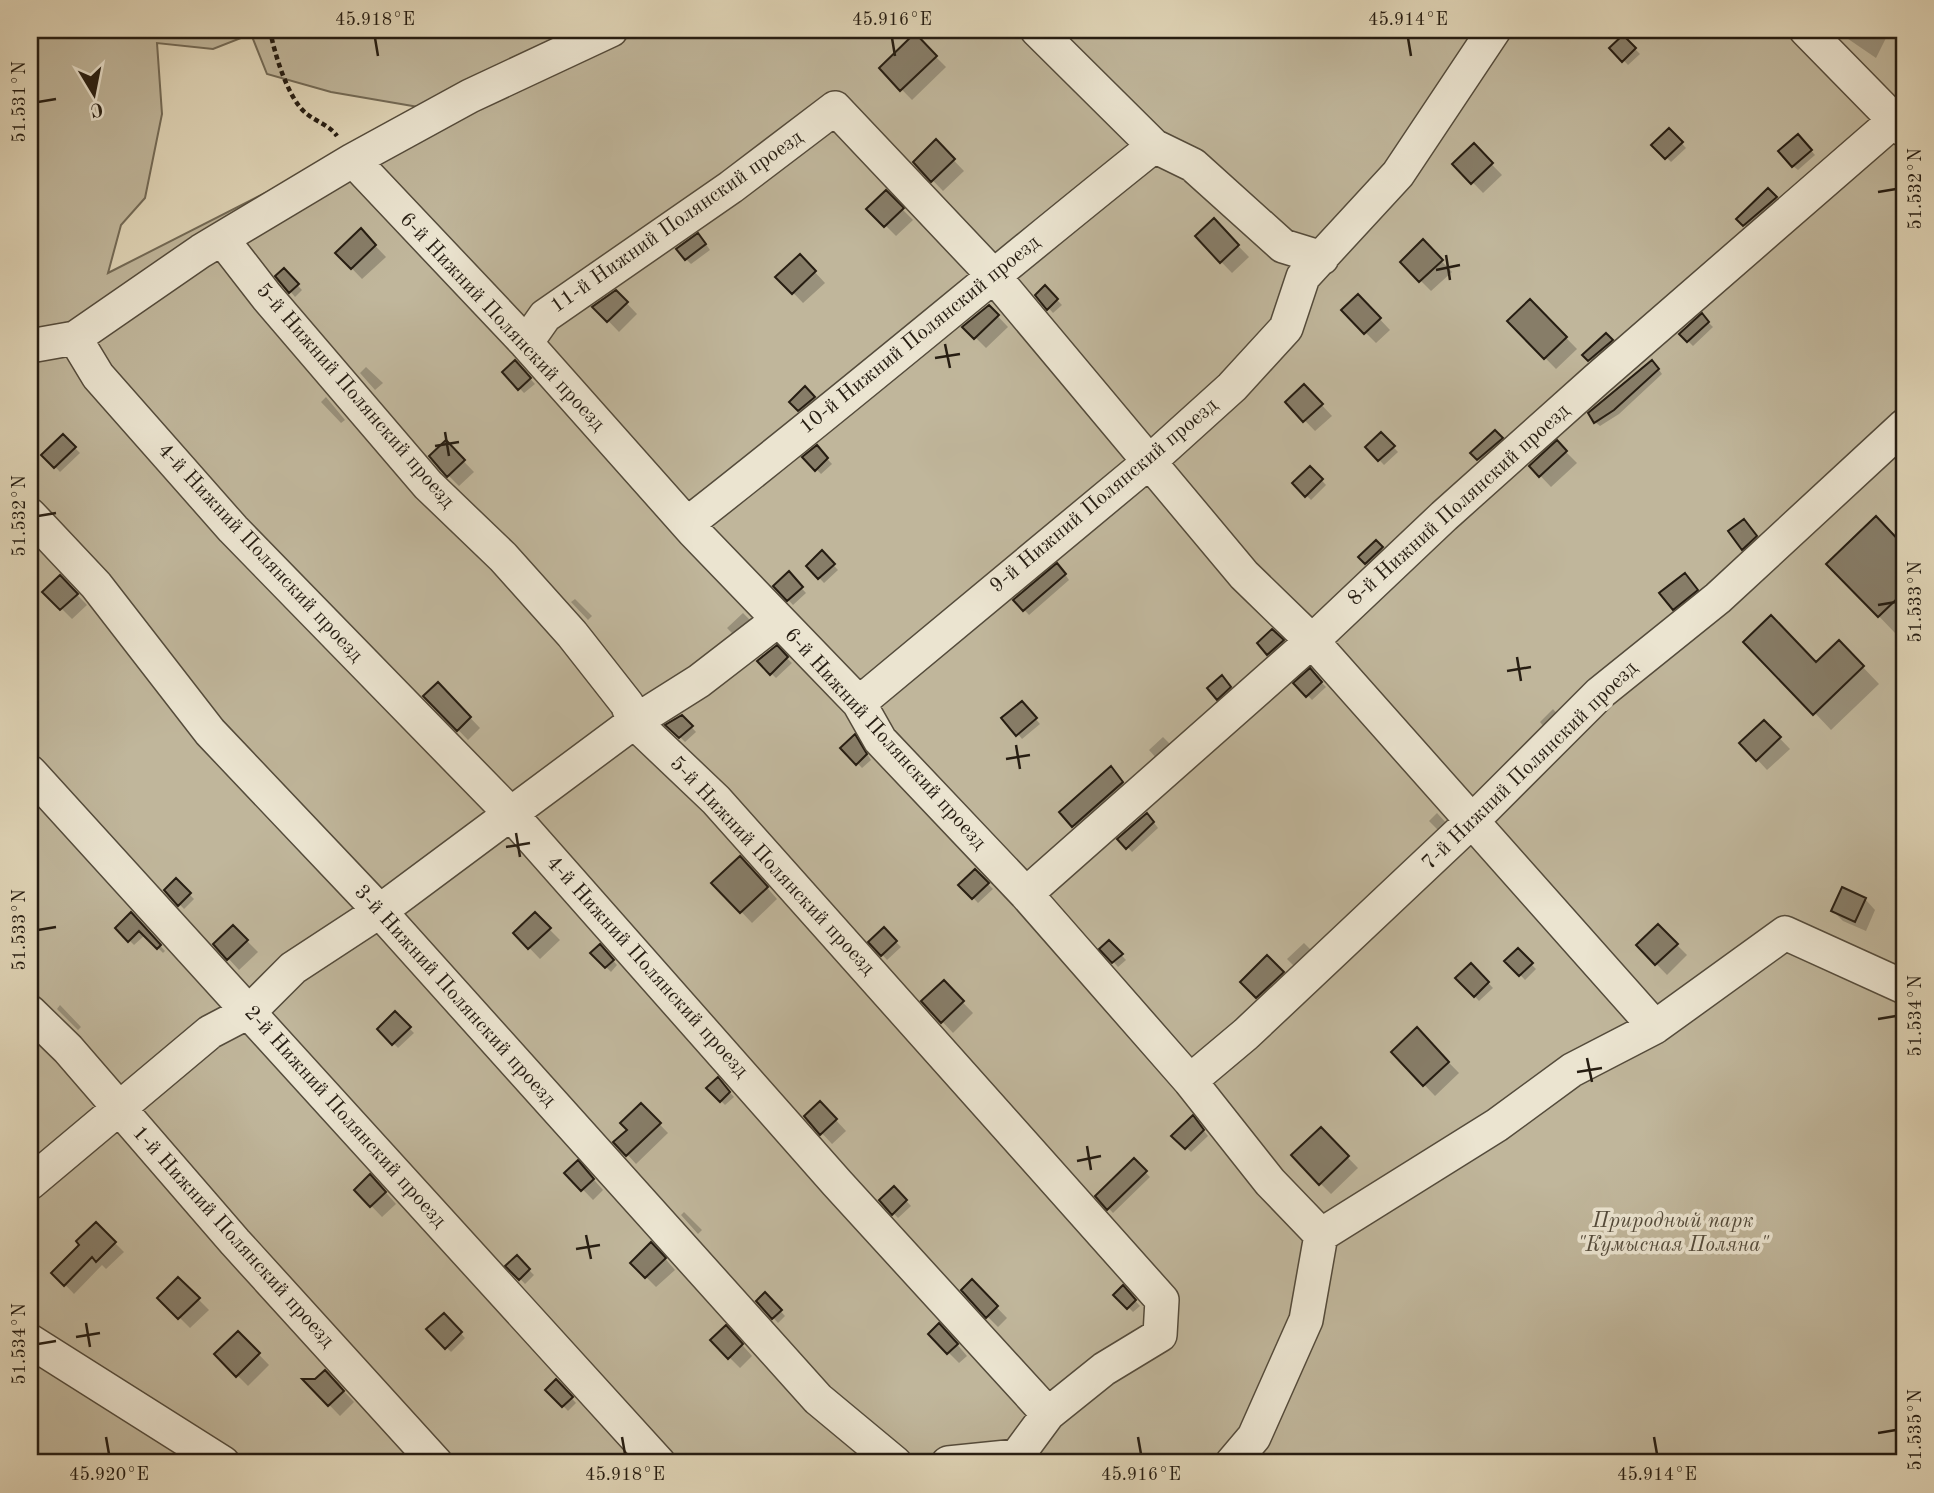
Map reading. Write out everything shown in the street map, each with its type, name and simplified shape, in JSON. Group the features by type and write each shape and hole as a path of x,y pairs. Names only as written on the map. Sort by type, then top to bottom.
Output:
{"street":[{"path":"30,346 75,338 222,239 353,160 470,96 611,30"},
{"path":"1037,30 1154,146 1193,165 1283,246 1322,258"},
{"name":"9-й Нижний Полянский проезд","path":"859,703 1149,462 1232,387 1286,328 1303,277 1398,174 1494,30"},
{"path":"1806,30 1900,125"},
{"name":"11-й Нижний Полянский проезд","path":"526,343 545,316 731,187 835,108 992,274"},
{"name":"8-й Нижний Полянский проезд","path":"1026,894 1312,641 1495,470 1900,125"},
{"name":"10-й Нижний Полянский проезд","path":"687,524 896,359 992,274 1154,146"},
{"name":"6-й Нижний Полянский проезд","path":"353,160 526,343 687,524 859,703 880,740 1026,894 1190,1082 1270,1182 1321,1235"},
{"name":"5-й Нижний Полянский проезд","path":"222,239 267,297 428,485 503,557 572,634 627,704 634,722 716,800 1163,1300 1160,1335 1104,1369 1048,1413"},
{"path":"992,274 1244,575 1312,641 1655,1027"},
{"name":"4-й Нижний Полянский проезд","path":"75,338 98,376 233,528 510,813 837,1182 1048,1413"},
{"name":"7-й Нижний Полянский проезд","path":"1190,1082 1246,1034 1472,821 1600,693 1718,598 1904,426"},
{"name":"3-й Нижний Полянский проезд","path":"30,515 96,585 210,732 380,911 818,1399 895,1463"},
{"path":"30,1183 210,1032 250,1011 293,968 380,911 634,722 699,681 778,620"},
{"name":"2-й Нижний Полянский проезд","path":"30,772 659,1463"},
{"path":"1232,1463 1254,1437 1306,1320 1321,1235 1497,1125 1572,1070 1655,1027 1785,933 1904,986"},
{"name":"1-й Нижний Полянский проезд","path":"30,1012 68,1049 436,1463"},
{"path":"30,1341 223,1463"},
{"path":"948,1463 1017,1456 1048,1413"}],"path":[{"path":"270,30 276,63 304,112 332,129 353,160"}],"green space":[{"name":"Природный парк \"Кумысная Поляна\"","path":"30,30 1904,30 1904,1463 30,1463","holes":["251,34 267,74 331,92 430,109 108,273 121,225 145,198 162,114 157,43 213,49"]}],"building":[{"path":"915,33 937,56 900,91 879,68"},
{"path":"1623,35 1636,48 1622,62 1609,48"},
{"path":"1669,128 1683,142 1665,159 1651,145"},
{"path":"1798,134 1812,150 1792,167 1778,151"},
{"path":"936,139 955,159 931,182 913,162"},
{"path":"1474,143 1493,163 1471,184 1452,164"},
{"path":"1768,188 1777,197 1743,226 1736,219"},
{"path":"886,190 904,208 884,227 866,209"},
{"path":"1214,218 1239,245 1220,263 1195,236"},
{"path":"361,228 376,245 351,269 335,253"},
{"path":"698,233 706,244 685,260 676,249"},
{"path":"1423,239 1443,260 1419,282 1400,262"},
{"path":"800,254 816,271 792,294 775,277"},
{"path":"284,268 299,284 289,293 275,276"},
{"path":"1045,285 1058,299 1047,310 1035,295"},
{"path":"616,290 628,302 607,322 592,307"},
{"path":"1358,294 1381,318 1364,334 1341,310"},
{"path":"1530,299 1567,337 1544,359 1507,321"},
{"path":"989,305 999,315 974,339 962,327"},
{"path":"1702,313 1709,322 1687,342 1679,334"},
{"path":"1606,333 1613,340 1588,361 1582,355"},
{"path":"515,360 531,378 518,390 502,372"},
{"path":"1652,360 1659,369 1614,410 1594,423 1588,413"},
{"path":"1304,384 1323,404 1303,422 1285,402"},
{"path":"805,386 815,397 798,411 789,402"},
{"path":"1495,430 1503,438 1477,460 1470,453"},
{"path":"1381,432 1395,446 1378,461 1365,447"},
{"path":"63,434 76,447 54,468 41,455"},
{"path":"446,440 465,460 447,477 429,456"},
{"path":"1557,440 1567,451 1539,477 1529,466"},
{"path":"817,445 828,458 815,471 802,457"},
{"path":"1310,466 1323,479 1305,497 1292,483"},
{"path":"1876,516 1904,546 1904,592 1878,617 1826,564"},
{"path":"1744,519 1757,536 1742,550 1728,531"},
{"path":"1376,540 1383,547 1365,564 1358,557"},
{"path":"822,550 835,564 818,579 806,566"},
{"path":"1057,563 1066,574 1023,611 1013,600"},
{"path":"789,571 803,587 787,601 773,586"},
{"path":"1685,573 1698,590 1673,610 1659,593"},
{"path":"60,575 78,594 60,610 42,592"},
{"path":"1771,615 1816,662 1839,640 1864,666 1813,715 1743,642"},
{"path":"1272,629 1284,640 1267,655 1257,643"},
{"path":"777,645 788,657 770,675 757,661"},
{"path":"1310,668 1322,682 1306,697 1293,683"},
{"path":"1222,675 1231,687 1217,700 1207,688"},
{"path":"438,682 471,717 457,731 423,696"},
{"path":"1022,701 1037,718 1016,736 1001,718"},
{"path":"682,715 693,726 679,738 665,725"},
{"path":"1764,720 1781,737 1756,761 1739,743"},
{"path":"855,734 867,754 856,765 840,748"},
{"path":"1111,766 1123,782 1072,827 1059,812"},
{"path":"1147,813 1154,822 1126,849 1117,839"},
{"path":"740,856 768,887 740,913 711,883"},
{"path":"975,869 989,883 972,899 958,885"},
{"path":"176,878 191,893 178,906 164,890"},
{"path":"1842,887 1866,898 1855,922 1831,911"},
{"path":"131,912 161,945 157,949 139,931 128,942 115,928"},
{"path":"535,912 551,928 528,949 513,933"},
{"path":"1658,924 1678,944 1655,965 1636,945"},
{"path":"233,925 248,940 227,960 213,944"},
{"path":"884,927 897,941 881,956 868,942"},
{"path":"1109,940 1123,954 1112,963 1099,949"},
{"path":"600,944 614,960 605,968 590,953"},
{"path":"1518,948 1533,963 1519,976 1504,961"},
{"path":"1267,955 1284,972 1256,998 1240,982"},
{"path":"1471,963 1489,982 1474,997 1455,978"},
{"path":"944,980 964,1001 941,1023 921,1001"},
{"path":"395,1011 411,1027 392,1045 377,1029"},
{"path":"1417,1027 1449,1062 1423,1086 1391,1052"},
{"path":"718,1077 730,1092 720,1102 706,1088"},
{"path":"820,1101 837,1119 820,1135 804,1116"},
{"path":"641,1103 661,1123 626,1156 613,1142 627,1130 620,1123"},
{"path":"1193,1115 1204,1130 1185,1149 1171,1136"},
{"path":"1321,1127 1349,1156 1319,1185 1291,1155"},
{"path":"1134,1158 1147,1171 1107,1210 1095,1196"},
{"path":"578,1160 594,1179 581,1191 564,1173"},
{"path":"370,1174 386,1192 370,1207 354,1190"},
{"path":"894,1186 907,1200 892,1215 879,1200"},
{"path":"96,1222 116,1242 96,1262 92,1257 64,1286 51,1273 79,1245 76,1241"},
{"path":"651,1242 666,1258 645,1278 630,1263"},
{"path":"517,1255 530,1269 519,1280 505,1266"},
{"path":"178,1277 200,1298 178,1319 157,1298"},
{"path":"972,1279 998,1306 986,1318 961,1290"},
{"path":"1123,1285 1136,1300 1127,1309 1113,1295"},
{"path":"765,1292 782,1310 772,1319 756,1301"},
{"path":"444,1313 462,1332 445,1349 426,1329"},
{"path":"939,1323 958,1344 947,1354 928,1334"},
{"path":"726,1325 743,1344 728,1359 710,1340"},
{"path":"238,1331 260,1353 236,1377 214,1354"},
{"path":"325,1370 344,1391 328,1406 302,1379 315,1379"},
{"path":"556,1379 573,1397 562,1407 545,1390"}]}
